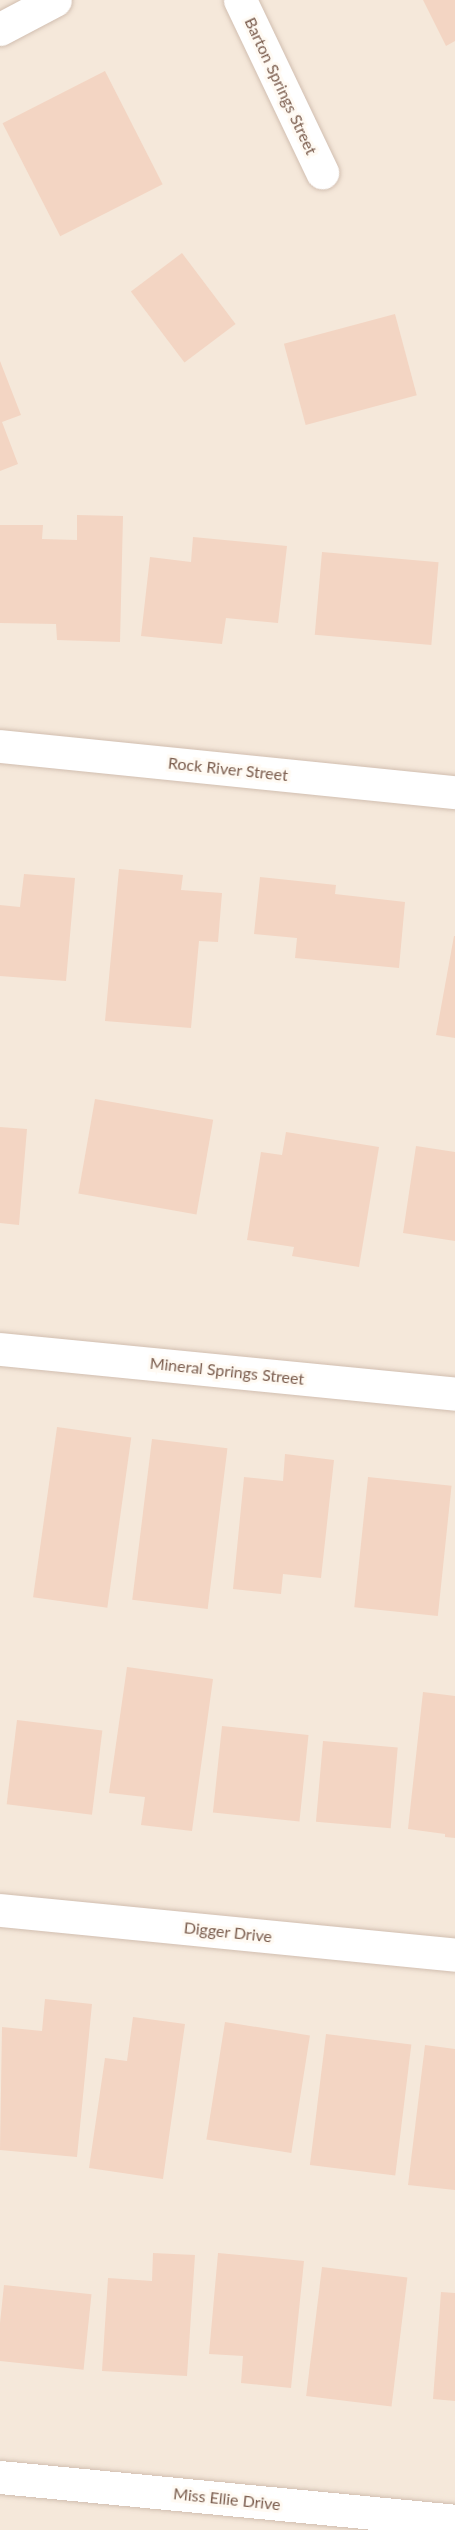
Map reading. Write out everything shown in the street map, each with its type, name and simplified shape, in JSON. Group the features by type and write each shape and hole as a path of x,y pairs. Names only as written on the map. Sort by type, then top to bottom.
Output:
{"street":[{"path":"0,29 55,0"},
{"name":"Barton Springs Street","path":"240,0 322,172"},
{"name":"Rock River Street","path":"0,746 455,792"},
{"name":"Mineral Springs Street","path":"0,1349 455,1394"},
{"name":"Digger Drive","path":"0,1910 455,1955"},
{"name":"Miss Ellie Drive","path":"0,2476 455,2522"}],"shaded area":[{"path":"0,0 455,0 455,2530 0,2530"}],"building":[{"path":"423,0 455,0 455,41 446,46"},
{"path":"105,71 163,184 60,236 3,123"},
{"path":"182,253 236,324 184,363 131,292"},
{"path":"395,314 417,395 306,425 284,344"},
{"path":"0,361 21,415 2,422 18,464 0,471"},
{"path":"77,515 123,516 120,642 57,640 56,624 0,623 0,525 43,525 42,539 77,540"},
{"path":"193,537 287,546 278,623 226,618 222,644 141,636 150,557 191,562"},
{"path":"322,552 439,562 431,645 315,635"},
{"path":"119,869 183,875 181,890 222,893 218,942 199,941 191,1028 105,1021"},
{"path":"24,874 75,878 66,981 0,976 0,905 20,907"},
{"path":"260,877 336,885 335,894 405,902 399,968 295,958 297,938 254,934"},
{"path":"455,936 455,1038 436,1035"},
{"path":"95,1099 213,1120 197,1214 78,1194"},
{"path":"0,1127 27,1129 19,1225 0,1223"},
{"path":"286,1132 379,1147 359,1267 292,1256 294,1247 247,1240 261,1152 282,1155"},
{"path":"416,1146 455,1152 455,1241 403,1233"},
{"path":"57,1427 131,1437 107,1608 33,1597"},
{"path":"152,1439 227,1448 208,1609 132,1600"},
{"path":"285,1454 334,1460 321,1578 283,1574 281,1594 233,1589 244,1477 283,1481"},
{"path":"368,1477 452,1486 438,1616 354,1607"},
{"path":"127,1667 213,1679 192,1831 141,1825 145,1797 109,1793"},
{"path":"423,1692 455,1696 455,1838 445,1837 445,1834 408,1829"},
{"path":"17,1720 102,1730 92,1815 7,1804"},
{"path":"222,1726 309,1735 299,1822 213,1813"},
{"path":"323,1741 398,1748 391,1828 316,1822"},
{"path":"45,1999 92,2004 77,2157 0,2150 2,2027 42,2031"},
{"path":"133,2017 185,2024 163,2179 89,2168 105,2058 127,2061"},
{"path":"225,2022 310,2035 291,2153 206,2140"},
{"path":"326,2034 411,2044 395,2175 310,2165"},
{"path":"425,2045 455,2049 455,2190 408,2185"},
{"path":"153,2253 195,2255 187,2376 102,2371 108,2278 152,2281"},
{"path":"218,2253 304,2261 291,2388 241,2383 243,2356 209,2354"},
{"path":"322,2267 407,2277 392,2407 306,2396"},
{"path":"4,2285 92,2294 84,2370 0,2361 0,2323"},
{"path":"441,2292 455,2293 455,2401 433,2399"}]}
